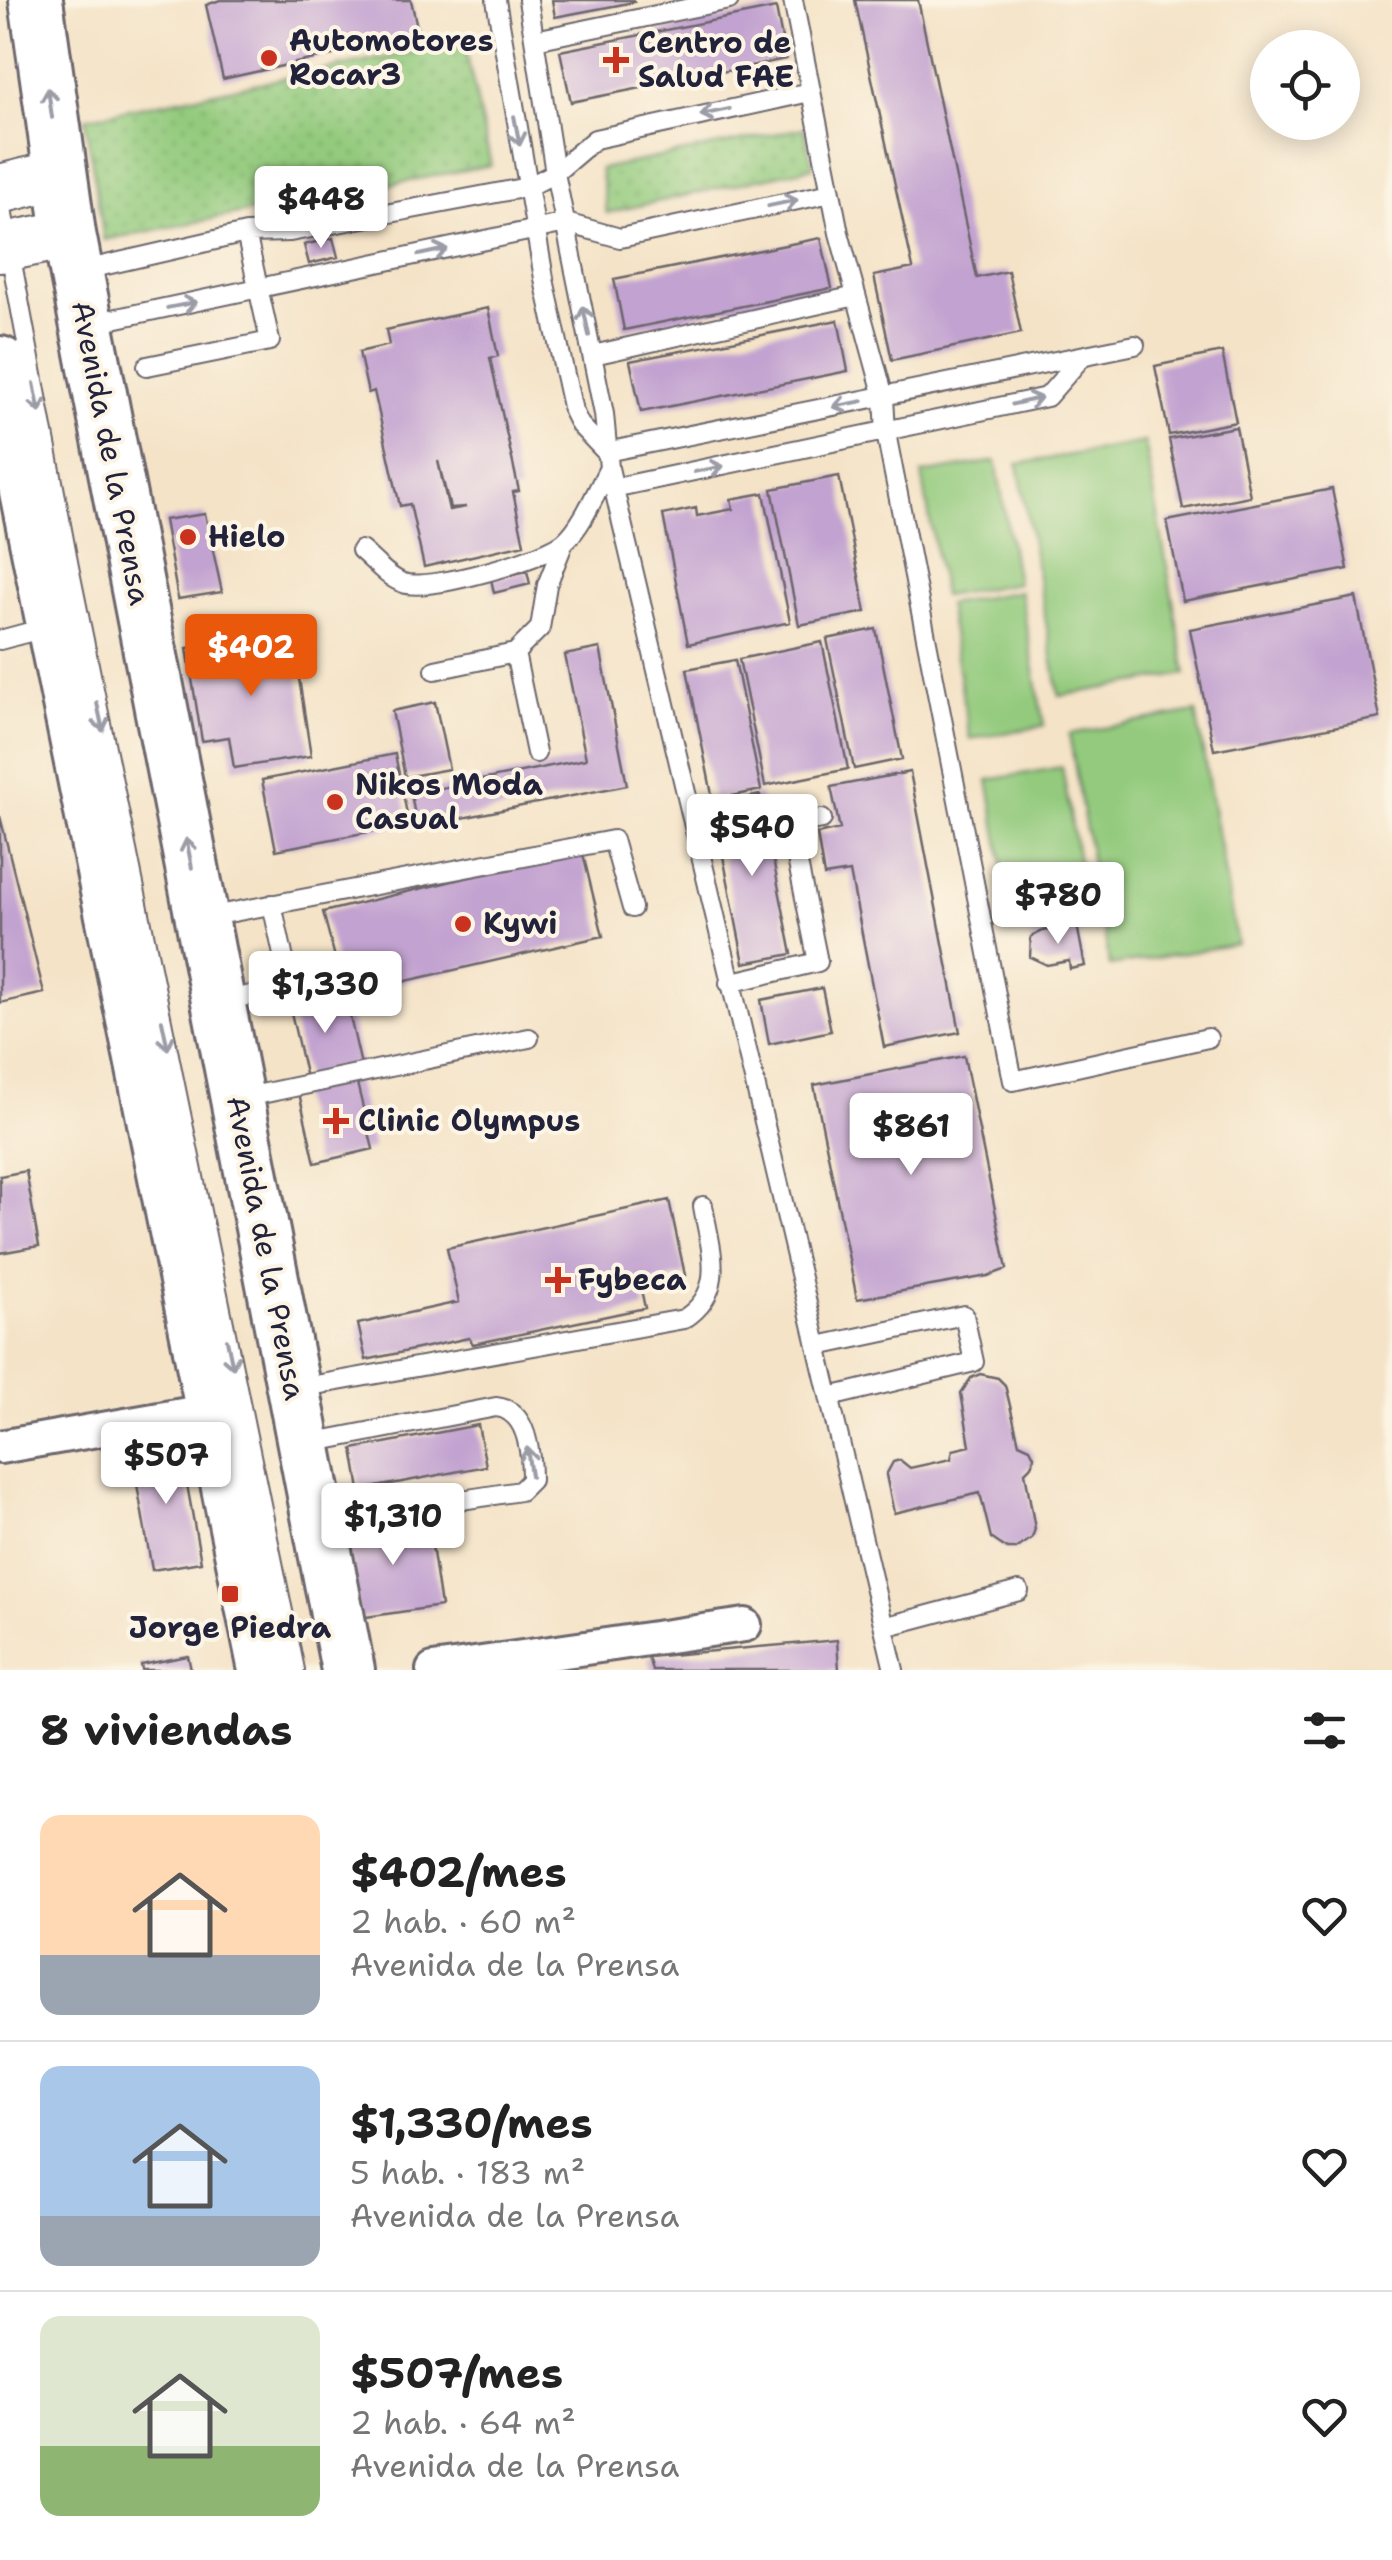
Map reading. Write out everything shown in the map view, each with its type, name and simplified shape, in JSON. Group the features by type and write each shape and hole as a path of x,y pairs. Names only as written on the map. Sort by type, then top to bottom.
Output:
{"main road":[{"name":"Avenida de la Prensa","path":"36,0 72,253 348,1670"},
{"path":"0,189 60,174"},
{"path":"4,248 72,253"},
{"path":"0,363 265,1670"}],"street":[{"path":"0,1447 211,1410"},
{"path":"433,1670 745,1625"}],"lane":[{"path":"496,0 545,284 573,411 607,460"},
{"path":"528,0 555,173 604,414 613,488 894,1670"},
{"path":"535,40 729,0"},
{"path":"793,0 831,193 884,397 886,433 1013,1081 1208,1038"},
{"path":"72,253 246,233 290,232 528,186 555,173 595,139 810,92"},
{"path":"87,325 566,222 620,238 831,193"},
{"path":"0,199 4,248 295,1670"},
{"path":"147,366 270,342 246,233"},
{"path":"593,355 856,296"},
{"path":"435,670 514,653 540,628 547,585 564,542 607,460 884,397 1135,346"},
{"path":"613,488 1047,396 1081,358"},
{"path":"361,550 394,579 420,586 461,579 564,542"},
{"path":"0,640 53,626"},
{"path":"514,653 536,752"},
{"path":"730,982 818,962 790,824 822,819"},
{"path":"201,918 613,840 632,908"},
{"path":"218,1002 274,990 285,980 286,964 272,904"},
{"path":"237,1099 529,1038"},
{"path":"294,1389 684,1319 700,1308 712,1280 703,1206"},
{"path":"818,1346 964,1316 974,1362 830,1396"},
{"path":"305,1444 506,1408 516,1413 522,1423 532,1470 532,1480 520,1492 320,1522"},
{"path":"884,1627 1020,1591"}],"green space":[{"path":"464,42 491,165 104,240 85,118"},
{"path":"804,128 813,167 607,213 600,169"},
{"path":"1145,442 1186,674 1059,696 1018,464"},
{"path":"996,461 1017,583 943,596 922,474"},
{"path":"1020,591 1044,726 970,739 947,604"},
{"path":"1196,712 1237,944 1110,966 1069,734"},
{"path":"1062,767 1085,902 1012,915 988,780"}],"building":[{"name":"Automotores Rocar3","path":"220,0 411,0 419,36 223,79 206,5"},
{"path":"552,0 633,0 634,2 555,17"},
{"path":"855,0 918,0 977,278 1008,271 1021,333 892,360 874,276 913,268"},
{"path":"776,8 786,59 571,102 560,51"},
{"path":"333,238 338,257 309,264 304,245"},
{"path":"821,238 832,288 624,330 614,279"},
{"path":"488,308 498,356 490,358 519,491 513,492 524,544 424,567 410,504 400,506 374,391 368,393 359,352 389,345 386,330"},
{"path":"838,320 848,371 641,412 630,361"},
{"path":"1222,352 1236,422 1169,435 1155,366"},
{"path":"1236,427 1250,496 1183,509 1169,439"},
{"path":"839,476 866,612 799,625 772,489"},
{"path":"1332,489 1348,569 1183,601 1167,521"},
{"path":"764,493 790,622 688,644 663,515 696,508 697,516 733,509 731,499"},
{"path":"205,514 222,592 178,599 164,520"},
{"path":"527,571 530,584 494,593 491,579"},
{"path":"1356,597 1380,718 1214,750 1190,629"},
{"path":"876,629 902,759 854,769 827,639"},
{"path":"292,633 311,756 234,768 229,737 202,741 187,648"},
{"path":"822,642 848,769 765,786 739,659"},
{"path":"600,648 627,785 417,827 411,794 586,759 565,655"},
{"path":"735,660 761,790 713,800 687,669"},
{"path":"435,702 449,769 405,777 392,711"},
{"name":"Nikos Moda Casual","path":"395,754 409,824 276,850 262,780"},
{"path":"910,772 960,1032 884,1047 850,872 824,876 817,834 840,829 831,787"},
{"path":"760,795 792,954 744,963 713,805"},
{"path":"0,816 44,993 0,1003"},
{"name":"Kywi","path":"582,850 603,936 345,995 323,912"},
{"path":"1077,925 1085,966 1070,969 1069,961 1047,965 1030,957 1031,937"},
{"path":"822,988 831,1031 769,1044 761,1000"},
{"name":"Clinic Olympus","path":"345,995 361,1065 306,1078 290,1008"},
{"path":"964,1056 1007,1269 988,1276 857,1299 814,1085"},
{"name":"Clinic Olympus","path":"356,1079 373,1149 315,1163 299,1093"},
{"path":"26,1171 39,1246 0,1253 0,1176"},
{"name":"Fybeca","path":"669,1200 685,1275 640,1285 645,1308 473,1344 469,1338 366,1360 358,1324 459,1302 447,1248"},
{"path":"980,1374 998,1378 1005,1385 1019,1443 1030,1448 1034,1456 1033,1464 1025,1472 1035,1529 1032,1538 1016,1549 1007,1549 991,1538 980,1493 894,1513 886,1475 893,1462 900,1460 910,1468 951,1459 953,1450 970,1446 961,1393 971,1378"},
{"path":"478,1425 486,1466 360,1490 353,1449"},
{"path":"169,1448 182,1457 201,1562 152,1570 131,1450"},
{"path":"428,1519 441,1606 359,1618 346,1531"},
{"path":"837,1640 839,1670 652,1670 648,1657"},
{"path":"188,1656 191,1670 142,1670 141,1665"}],"place":[{"name":"Automotores Rocar3","path":"269,58"},
{"name":"Centro de Salud FAE","path":"616,60"},
{"name":"Hielo","path":"188,537"},
{"name":"Nikos Moda Casual","path":"335,802"},
{"name":"Kywi","path":"463,924"},
{"name":"Clinic Olympus","path":"336,1121"},
{"name":"Fybeca","path":"558,1280"},
{"name":"Jorge Piedra","path":"230,1594"}]}
